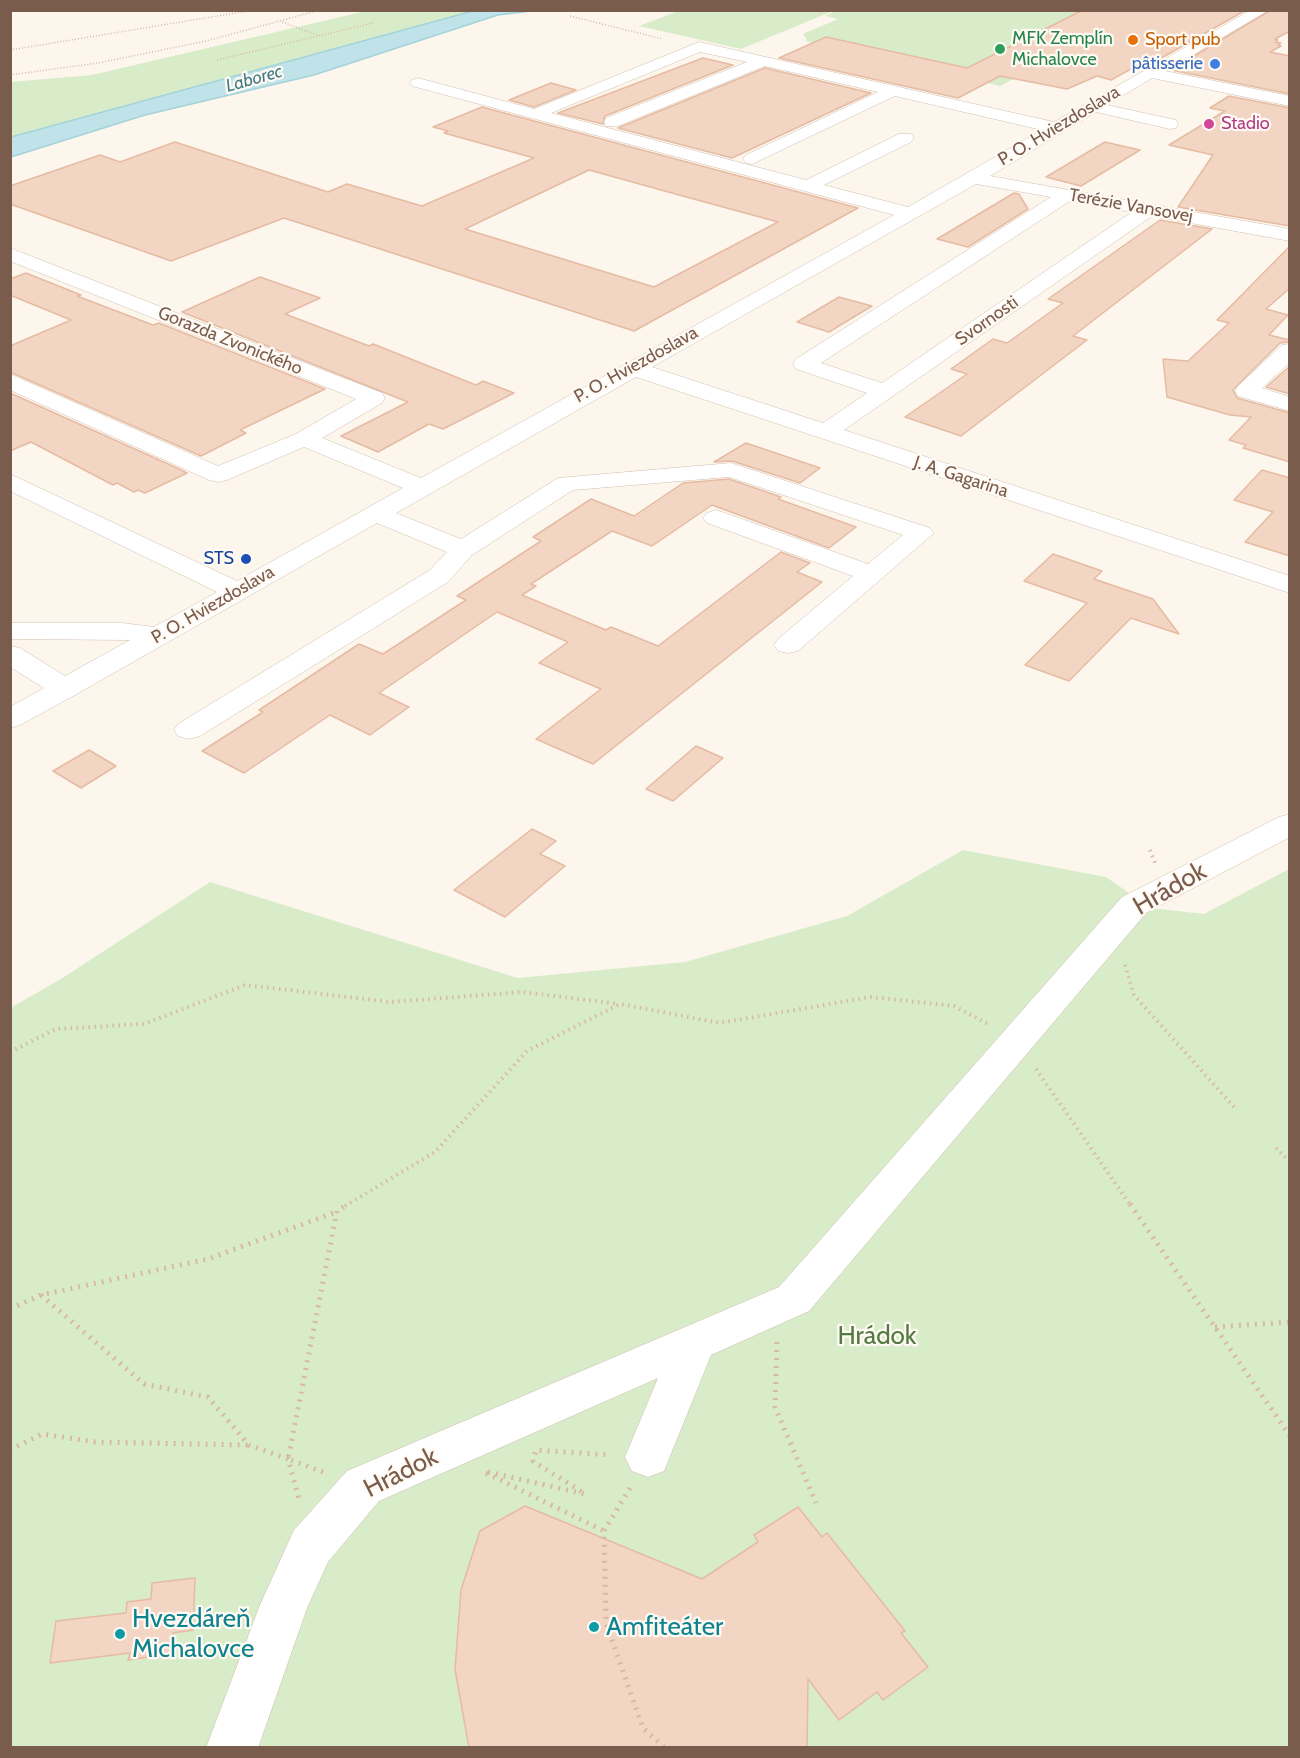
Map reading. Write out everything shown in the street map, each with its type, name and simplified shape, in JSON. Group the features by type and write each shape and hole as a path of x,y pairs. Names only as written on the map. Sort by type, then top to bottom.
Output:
{"street":[{"name":"P. O. Hviezdoslava","path":"10,719 973,178 1092,106 1262,10"},
{"path":"535,114 699,47 1057,128"},
{"path":"612,122 762,62"},
{"path":"1150,73 1290,100"},
{"path":"418,83 910,213"},
{"path":"752,159 893,91"},
{"path":"1092,106 1170,124"},
{"path":"808,186 905,138"},
{"name":"Terézie Vansovej","path":"973,178 1290,235"},
{"path":"886,392 804,364 1067,195"},
{"name":"Svornosti","path":"826,432 1149,209"},
{"name":"Gorazda Zvonického","path":"10,254 374,398 304,439 218,475 10,381"},
{"path":"1290,350 1246,391 1290,404"},
{"name":"J. A. Gagarina","path":"632,368 1290,585"},
{"path":"304,439 421,487"},
{"path":"189,730 439,576 463,549 567,483 731,470 921,533 788,645"},
{"path":"10,481 237,591"},
{"path":"375,513 463,549"},
{"path":"716,518 872,574"},
{"path":"10,631 122,631 159,636"},
{"path":"10,654 65,689"},
{"name":"Hrádok","path":"232,1748 284,1605 311,1546 363,1486 794,1299 1134,905 1290,824"},
{"path":"648,1457 694,1343"}],"path":[{"path":"10,50 254,10"},
{"path":"294,18 307,10"},
{"path":"10,75 98,63 206,41 320,10"},
{"path":"570,16 699,47"},
{"path":"282,22 318,35"},
{"path":"217,60 373,22"},
{"path":"1114,928 1134,995 1234,1107"},
{"path":"10,1052 56,1029 144,1024 245,985 391,1002 522,993 620,1004 720,1023 870,997 954,1006 1017,1041 1290,1436"},
{"path":"10,1309 41,1295 208,1259 337,1212 435,1152 526,1051 620,1004"},
{"path":"1276,1148 1290,1162"},
{"path":"311,1546 288,1459 337,1212"},
{"path":"41,1295 144,1384 208,1397 249,1445"},
{"path":"794,1299 777,1342 775,1407 816,1503"},
{"path":"1214,1327 1290,1322"},
{"path":"10,1450 42,1434 95,1442 249,1445 288,1459"},
{"path":"604,1531 482,1471 585,1494 533,1461 537,1450 648,1457 604,1531 606,1623 643,1728 665,1748"}],"green space":[{"path":"681,10 833,11 741,49 639,26"},
{"name":"MFK Zemplín Michalovce","path":"838,10 1144,10 1000,86 805,41 807,39 803,34 838,19 825,16"},
{"path":"366,11 473,11 11,137 10,82 92,75"},
{"name":"Hrádok","path":"963,850 1106,877 1151,908 1204,914 1289,869 1289,1747 11,1747 10,1008 61,979 210,882 518,978 685,962 847,916"}],"water":[{"name":"Laborec","path":"473,11 532,11 498,15 314,75 145,115 11,157 11,137"}],"building":[{"path":"1083,10 1246,10 1149,65 1140,64 1111,80 1097,76 1067,89 1000,76 958,98 779,58 826,37 967,68"},
{"path":"1271,10 1290,10 1290,31 1275,39 1278,40 1275,42 1281,43 1278,45 1281,46 1270,52 1290,56 1290,94 1171,70"},
{"path":"703,58 733,65 605,116 603,124 558,113"},
{"path":"765,68 871,93 732,158 618,128"},
{"path":"551,83 576,90 534,107 509,100"},
{"path":"1229,96 1290,108 1290,226 1178,207 1213,155 1169,145 1225,111 1210,108"},
{"path":"482,107 858,208 634,331 284,218 171,261 10,204 10,186 100,155 120,162 175,142 328,192 347,184 422,206 534,158 444,133 448,131 433,127","holes":["589,170 778,222 654,287 465,229"]},
{"path":"1105,142 1140,150 1081,186 1046,177"},
{"path":"1014,193 1019,194 1028,209 968,247 937,239"},
{"path":"1160,220 1212,229 1073,336 1087,340 961,436 905,417 967,374 951,369 993,339 1007,343 1063,303 1048,299"},
{"path":"1290,246 1290,288 1266,309 1288,315 1269,335 1290,340 1290,342 1280,343 1233,390 1237,398 1290,413 1290,462 1243,448 1246,445 1229,440 1251,417 1230,415 1167,397 1163,359 1188,361 1229,323 1217,320"},
{"path":"26,273 81,295 77,296 153,325 159,323 325,389 240,430 246,433 201,456 10,372 10,346 71,320 10,295 10,279"},
{"path":"260,277 320,298 285,314 369,346 373,344 476,385 483,381 514,393 443,429 429,424 378,452 341,436 408,402 182,312"},
{"path":"839,297 872,306 829,332 797,322"},
{"path":"1290,366 1290,394 1266,387"},
{"path":"10,393 187,473 145,493 138,490 134,492 117,483 113,485 31,442 10,451"},
{"path":"746,443 820,468 800,483 732,461 714,462"},
{"path":"1262,470 1290,478 1290,556 1245,542 1273,512 1234,500"},
{"path":"729,479 856,527 829,548 712,505 652,546 612,531 531,584 536,586 522,595 606,630 611,627 658,646 781,552 810,563 797,572 822,582 593,764 536,739 601,689 539,663 568,642 497,612 379,693 409,707 370,735 330,715 244,773 202,751 263,712 259,710 359,644 383,654 466,600 457,596 541,541 533,537 591,499 634,516 683,483"},
{"path":"1053,554 1102,571 1094,579 1153,599 1179,634 1131,618 1069,681 1025,665 1087,603 1024,581"},
{"path":"696,746 723,758 673,801 646,789"},
{"path":"89,750 116,766 81,788 53,771"},
{"path":"532,829 556,841 540,854 565,866 505,917 454,890"},
{"name":"Amfiteáter","path":"525,1506 702,1579 758,1542 754,1535 798,1507 822,1537 827,1533 905,1631 901,1633 928,1667 883,1700 877,1692 839,1720 808,1679 807,1748 469,1748 455,1669 461,1590 480,1531"},
{"path":"195,1578 193,1630 173,1633 171,1654 128,1660 130,1653 50,1663 56,1621 126,1613 127,1602 151,1599 152,1583"}],"place":[{"name":"Sport pub","path":"1133,40"},
{"name":"MFK Zemplín Michalovce","path":"1000,49"},
{"name":"pâtisserie","path":"1215,64"},
{"name":"Stadio","path":"1209,124"},
{"name":"STS","path":"246,559"},
{"name":"Amfiteáter","path":"594,1627"},
{"name":"Hvezdáreň Michalovce","path":"120,1634"}]}
